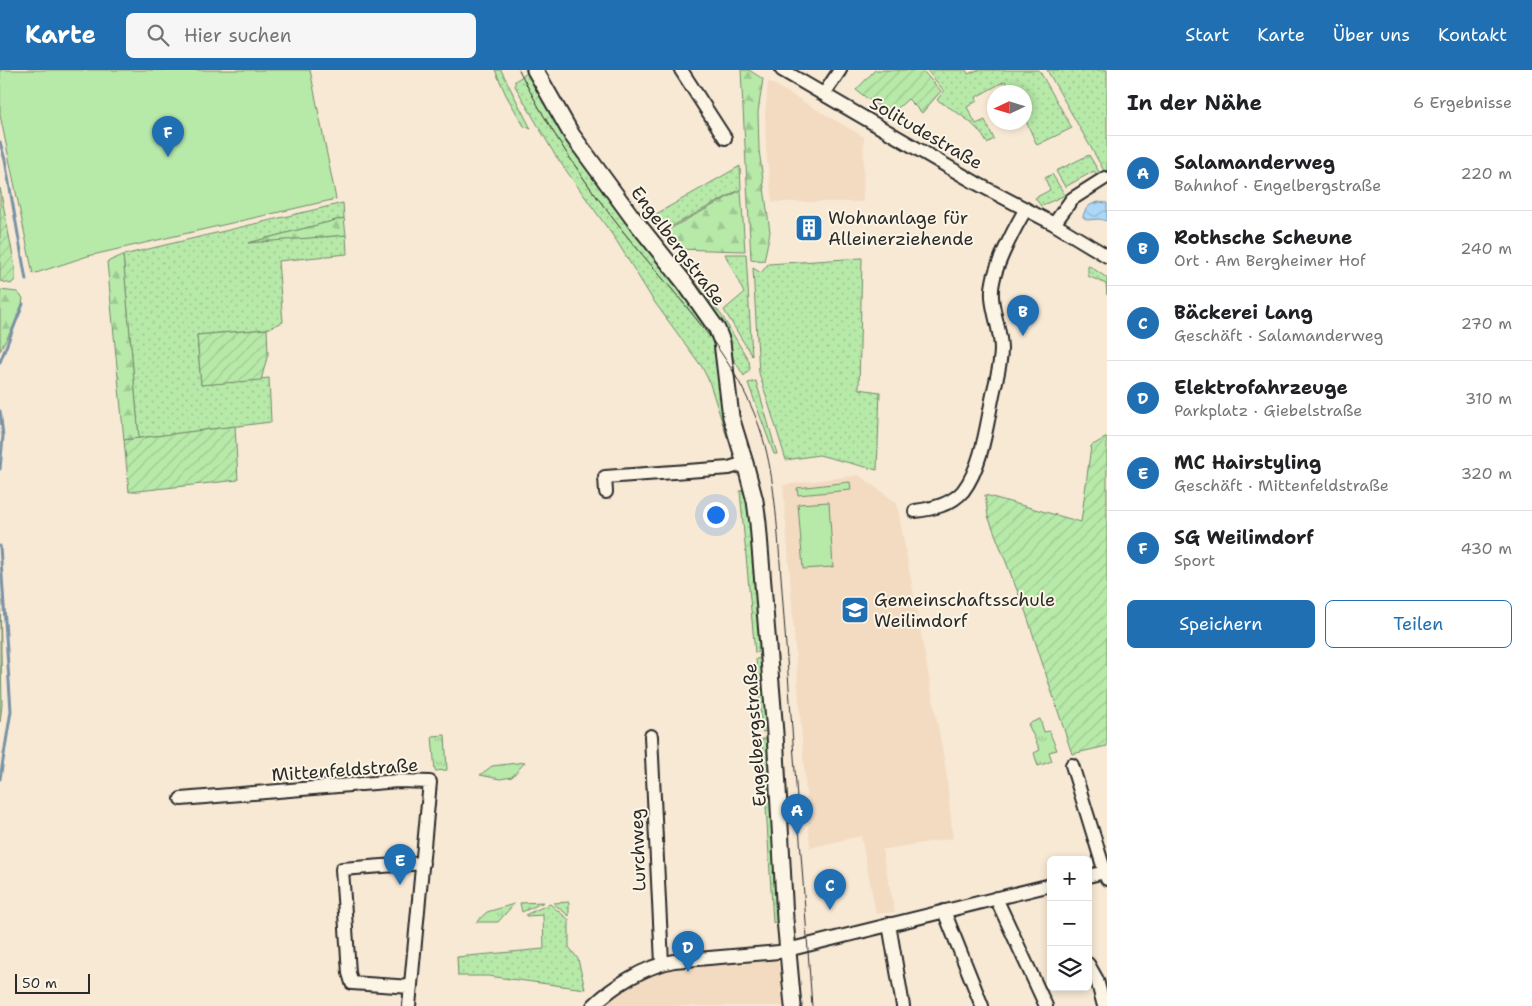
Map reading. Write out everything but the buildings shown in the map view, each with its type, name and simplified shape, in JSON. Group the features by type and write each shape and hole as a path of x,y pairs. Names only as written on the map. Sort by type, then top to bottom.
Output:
{"main road":[{"name":"Engelbergstraße","path":"535,70 572,135 632,218 684,282 716,329 722,342 731,417 755,501 763,581 793,1006"}],"street":[{"path":"682,70 725,138"},
{"name":"Solitudestraße","path":"782,70 976,183 1054,224 1107,256"},
{"path":"824,94 840,70"},
{"path":"1054,224 1072,199 1105,178"},
{"path":"915,511 936,508 947,503 962,492 978,459 1001,350 993,299 993,282 1018,222 1026,210"},
{"path":"606,492 605,477 729,468 745,463"},
{"name":"Lurchweg","path":"651,736 658,919 662,963"},
{"path":"1072,765 1106,875 1092,876"},
{"name":"Mittenfeldstraße","path":"181,799 398,781 430,782 409,1006"},
{"path":"411,987 352,983 349,973 342,869 423,863"},
{"path":"593,1006 618,985 662,963 767,953 1047,888"},
{"path":"996,898 1046,1006"},
{"path":"944,911 982,1006"},
{"path":"890,924 904,1006"},
{"path":"1092,972 1104,1006"}],"shaded area":[{"path":"768,81 864,137 863,202 772,202 766,150 765,115"},
{"name":"Gemeinschaftsschule Weilimdorf","path":"859,475 897,503 946,770 953,838 882,850 895,912 876,914 861,836 810,848 783,485"},
{"path":"771,958 778,963 780,968 783,1006 599,1006 637,979 670,967"}],"green space":[{"path":"0,70 310,70 336,199 88,256 33,274 0,115"},
{"path":"495,70 501,70 531,129 524,126 506,95"},
{"path":"525,70 528,70 697,307 713,334 730,438 727,437 709,381 702,367 653,300 616,240 555,155 515,86 515,81 527,73"},
{"path":"741,70 749,70 763,79 758,112 759,150 770,232 764,261 751,259"},
{"path":"875,70 922,70 941,91 922,113 908,99 890,115 856,90"},
{"path":"927,70 966,70 968,74 978,70 1039,70 1072,128 1037,145 1030,130 1032,130 1032,85 1007,85 1005,81 998,85 987,85 987,91 976,97 977,101 967,107 976,124 985,120 987,130 990,130 994,139 987,143 978,129 958,113 937,100 944,91"},
{"path":"1047,70 1107,70 1107,176"},
{"path":"1089,155 1102,177 1099,179 1094,171 1065,187 1056,171"},
{"path":"740,166 741,189 661,232 651,217"},
{"path":"1052,174 1065,195 1041,206 1035,198 1050,190 1045,178"},
{"path":"0,188 15,267 15,280 11,284 0,281"},
{"path":"741,190 745,251 675,249 662,233"},
{"path":"343,203 344,218 252,242 346,235 347,254 278,261 283,322 267,329 197,335 201,385 269,378 271,422 139,438 123,255"},
{"path":"344,218 346,235 248,243"},
{"path":"725,254 746,254 752,356 724,310 744,293"},
{"path":"123,255 139,438 124,440 107,262"},
{"path":"862,258 859,389 880,392 877,470 819,455 786,460 759,373 753,268 761,273 768,264"},
{"path":"681,263 722,316 749,361 750,369 744,376 733,358 726,337 679,266"},
{"path":"1088,265 1107,278 1107,295 1106,284 1088,276"},
{"path":"0,290 17,292 23,298 21,312 0,351"},
{"path":"267,329 268,354 261,380 201,385 197,335"},
{"path":"756,381 777,454 774,454 748,383"},
{"path":"235,426 238,480 129,492 124,440"},
{"path":"1107,437 1107,746 1072,754 1026,613 988,516 985,495 1081,522 1091,446"},
{"path":"850,482 851,490 798,495 797,488"},
{"path":"745,490 753,526 763,651 755,653 740,491"},
{"path":"829,502 833,567 803,569 798,504"},
{"path":"0,595 2,705 0,722"},
{"path":"764,658 769,731 762,732 756,659"},
{"path":"1040,719 1044,732 1049,731 1057,750 1049,752 1052,761 1038,766 1034,753 1040,750 1028,724"},
{"path":"445,735 447,770 435,771 432,736"},
{"path":"762,739 769,739 778,922 773,923"},
{"path":"525,762 512,777 500,779 480,775 492,766"},
{"path":"544,902 522,912 520,903"},
{"path":"569,902 569,916 553,903"},
{"path":"514,904 498,922 476,922 487,912"},
{"path":"550,904 569,920 569,947 578,959 585,989 488,976 458,976 457,957 544,949 543,915 526,916"}],"water":[{"path":"1099,202 1107,203 1107,221 1099,219 1087,220 1083,217 1088,207"}],"waterway":[{"path":"0,142 5,160 26,280"},
{"path":"0,362 23,304"},
{"path":"0,411 3,436 0,469"},
{"path":"0,546 11,711 0,779"}],"tram line":[{"path":"519,70 555,134 596,196 711,338 726,360 751,406 763,437 773,486 778,535 812,1006"}],"place":[{"name":"SG Weilimdorf","path":"168,157"},
{"name":"Wohnanlage für Alleinerziehende","path":"809,228"},
{"name":"Rothsche Scheune","path":"1023,336"},
{"name":"Gemeinschaftsschule Weilimdorf","path":"855,610"},
{"name":"Salamanderweg","path":"797,835"},
{"name":"MC Hairstyling","path":"400,885"},
{"name":"Bäckerei Lang","path":"830,910"},
{"name":"Elektrofahrzeuge","path":"688,972"}]}
